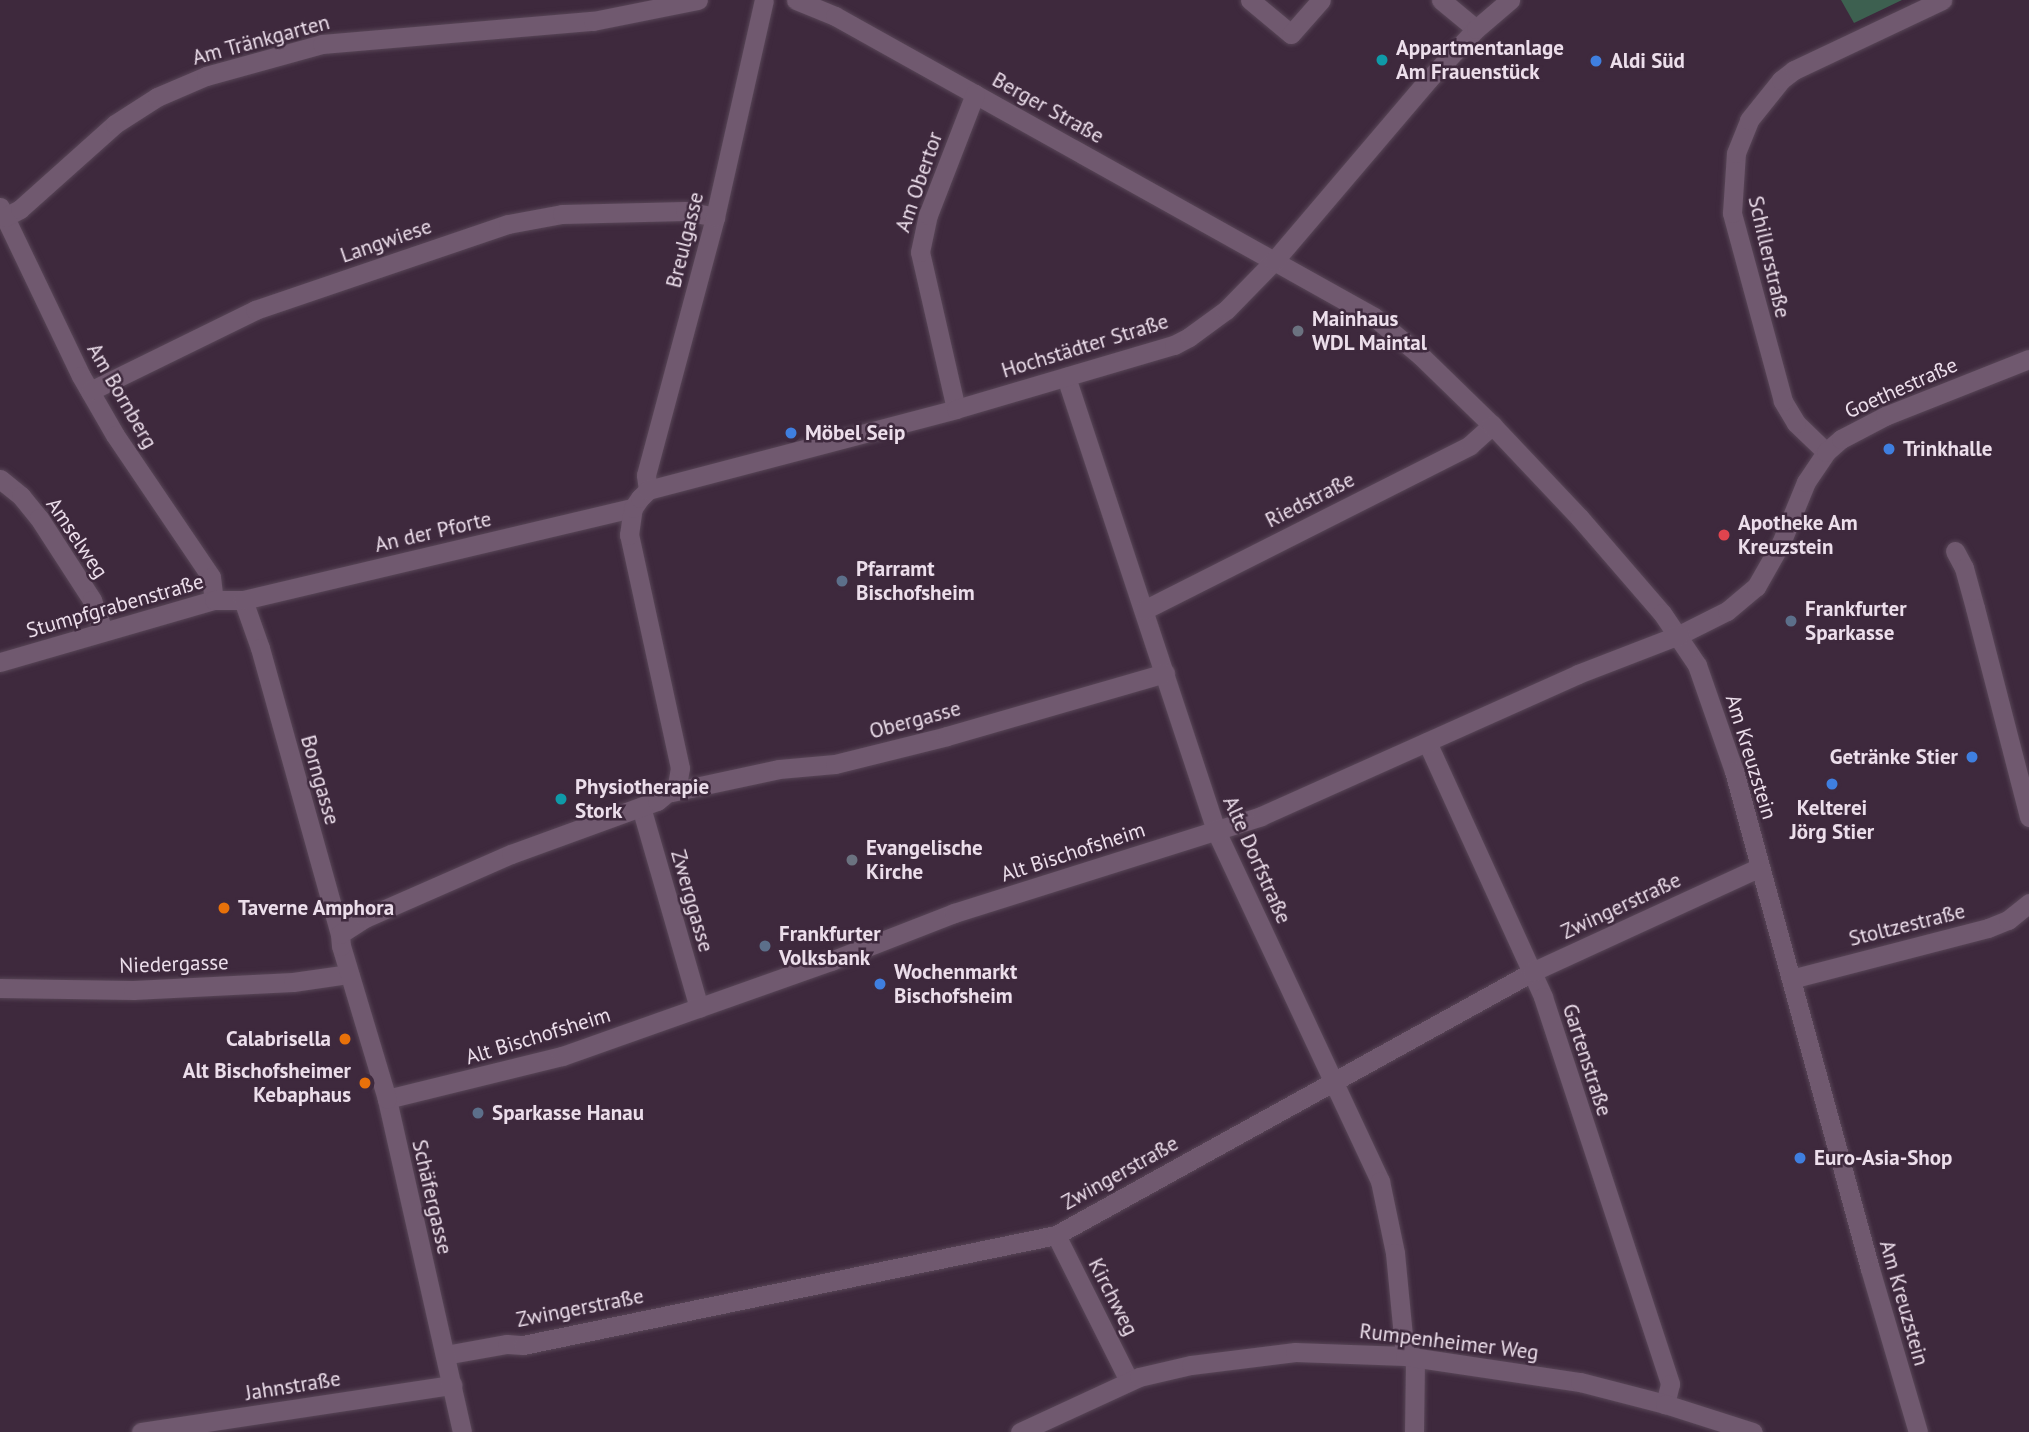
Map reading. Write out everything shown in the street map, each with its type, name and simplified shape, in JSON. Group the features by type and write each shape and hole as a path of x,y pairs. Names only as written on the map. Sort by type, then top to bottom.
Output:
{"street":[{"name":"Am Tränkgarten","path":"2,212 20,209 115,124 157,97 206,76 322,44 593,21 698,0"},
{"name":"Breulgasse","path":"656,488 646,475 715,217 764,0"},
{"name":"Berger Straße","path":"796,0 835,16 1274,261"},
{"path":"1250,0 1291,34 1321,0"},
{"path":"1441,0 1476,29"},
{"name":"Hochstädter Straße","path":"656,488 956,409 1174,345 1226,310 1274,261 1414,96 1476,29 1510,0"},
{"name":"Schillerstraße","path":"1826,453 1796,424 1783,401 1731,213 1736,153 1749,120 1781,80 1815,60 1942,0"},
{"name":"Am Obertor","path":"956,409 920,252 928,215 975,94"},
{"name":"Langwiese","path":"90,391 255,310 508,224 562,214 685,211 715,217"},
{"name":"Am Bornberg","path":"2,212 90,391 115,435 211,577 214,600"},
{"name":"Am Kreuzstein","path":"1274,261 1374,317 1492,425 1579,517 1679,635 1697,665 1721,731 1918,1432"},
{"name":"Goethestraße","path":"1679,635 1727,611 1756,587 1782,543 1806,482 1826,453 1854,431 1885,416 2029,359"},
{"name":"Alte Dorfstraße","path":"1066,377 1216,831 1334,1079 1386,1199 1410,1356 1414,1432"},
{"name":"Riedstraße","path":"1143,610 1470,445 1492,425"},
{"name":"Amselweg","path":"0,479 21,496 39,518 92,600 103,631"},
{"path":"656,488 633,508 629,535 680,768 680,776 672,792"},
{"name":"An der Pforte","path":"243,600 633,508"},
{"path":"1955,551 1964,568 2029,817"},
{"name":"Stumpfgrabenstraße","path":"0,662 214,600 243,600"},
{"name":"Borngasse","path":"243,600 260,648 349,974"},
{"name":"Alt Bischofsheim","path":"387,1099 562,1056 954,914 1261,816 1590,669 1679,635"},
{"name":"Obergasse","path":"340,934 359,921 511,853 641,807 672,792 779,769 835,764 947,736 1165,673"},
{"name":"Gartenstraße","path":"1427,742 1543,997 1670,1384 1665,1404"},
{"name":"Zwerggasse","path":"641,807 699,1008"},
{"name":"Zwingerstraße","path":"445,1356 507,1344 523,1345 1056,1234 1532,972 1760,867"},
{"name":"Stoltzestraße","path":"1791,979 1988,928 2016,915 2029,904"},
{"name":"Niedergasse","path":"0,988 133,990 305,981 349,974"},
{"name":"Schäfergasse","path":"349,974 387,1099 462,1432"},
{"name":"Kirchweg","path":"1056,1234 1129,1381"},
{"name":"Rumpenheimer Weg","path":"1020,1432 1129,1381 1191,1365 1296,1352 1410,1356 1580,1382 1665,1404 1753,1432"},
{"name":"Jahnstraße","path":"141,1432 452,1385"}],"green space":[{"path":"1841,0 1902,0 1854,23"}],"place":[{"name":"Appartmentanlage Am Frauenstück","path":"1382,60"},
{"name":"Aldi Süd","path":"1596,61"},
{"name":"Mainhaus WDL Maintal","path":"1298,331"},
{"name":"Möbel Seip","path":"791,433"},
{"name":"Trinkhalle","path":"1889,449"},
{"name":"Apotheke Am Kreuzstein","path":"1724,535"},
{"name":"Pfarramt Bischofsheim","path":"842,581"},
{"name":"Frankfurter Sparkasse","path":"1791,621"},
{"name":"Getränke Stier","path":"1972,757"},
{"name":"Kelterei Jörg Stier","path":"1832,784"},
{"name":"Physiotherapie Stork","path":"561,799"},
{"name":"Evangelische Kirche","path":"852,860"},
{"name":"Taverne Amphora","path":"224,908"},
{"name":"Frankfurter Volksbank","path":"765,946"},
{"name":"Wochenmarkt Bischofsheim","path":"880,984"},
{"name":"Calabrisella","path":"345,1039"},
{"name":"Alt Bischofsheimer Kebaphaus","path":"365,1083"},
{"name":"Sparkasse Hanau","path":"478,1113"},
{"name":"Euro-Asia-Shop","path":"1800,1158"}]}
